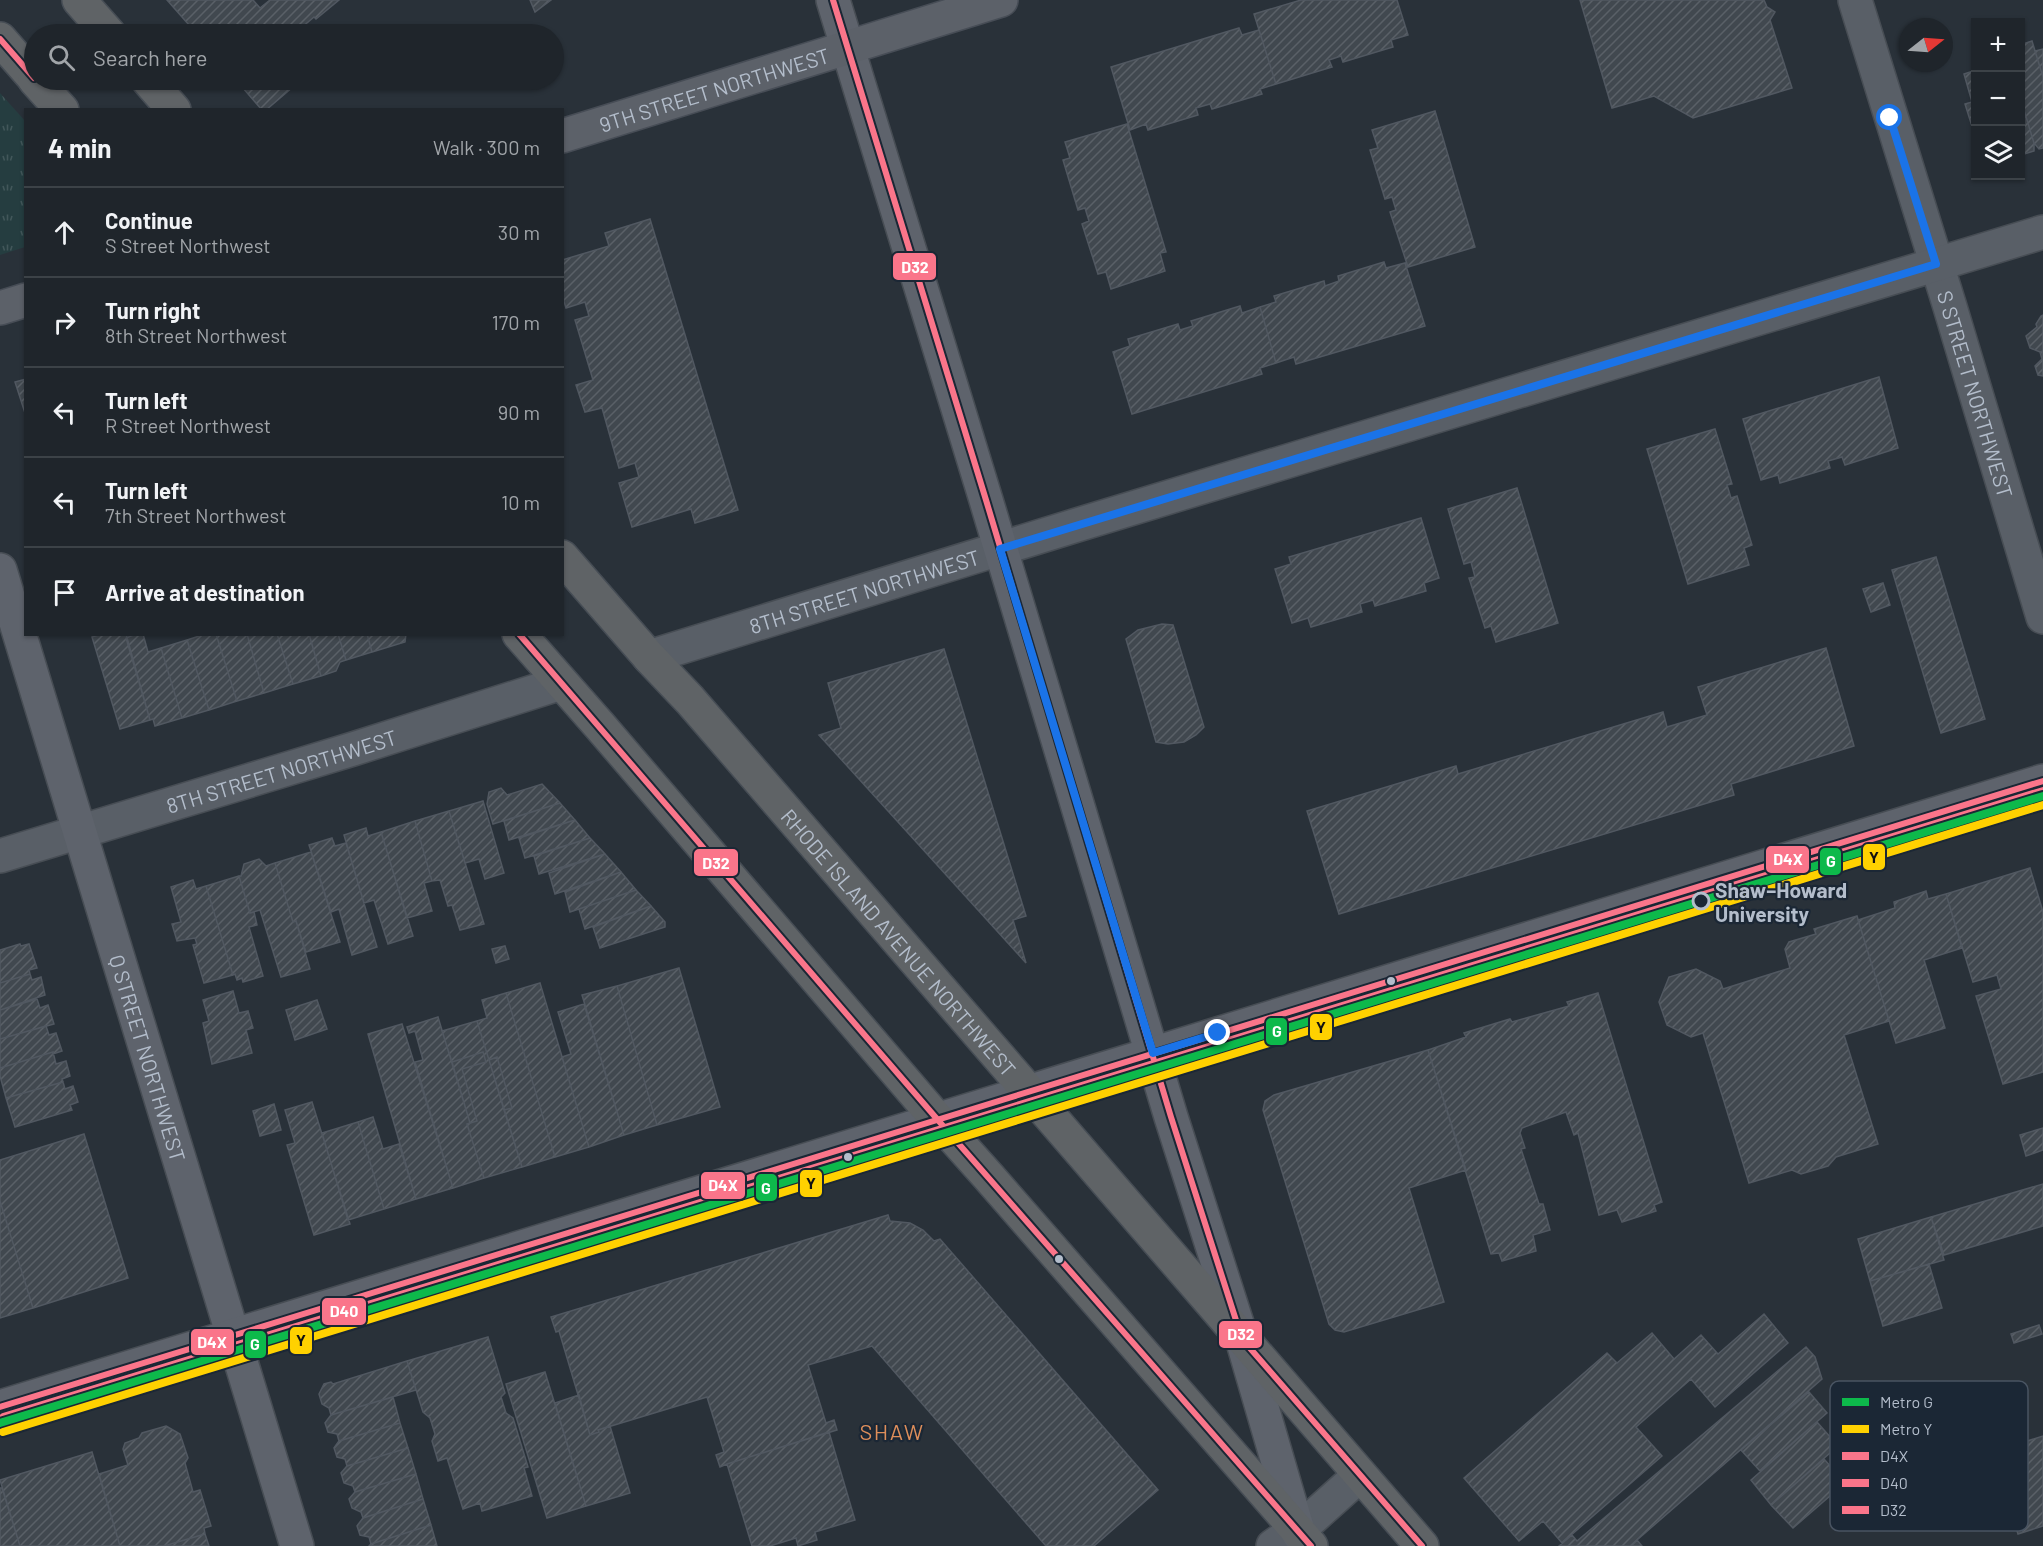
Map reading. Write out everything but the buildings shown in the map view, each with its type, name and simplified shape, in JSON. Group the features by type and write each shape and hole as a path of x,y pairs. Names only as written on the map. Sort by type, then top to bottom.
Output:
{"highway":[{"path":"79,0 100,24"},
{"path":"0,39 24,66"},
{"path":"45,90 60,108"},
{"path":"157,90 172,108"},
{"name":"RHODE ISLAND AVENUE NORTHWEST","path":"564,559 649,657 690,700 1422,1546"},
{"path":"521,636 996,1185 1296,1542"}],"main road":[{"name":"9TH STREET NORTHWEST","path":"564,135 1001,0"},
{"path":"0,308 24,301"}],"street":[{"path":"833,0 1171,1117 1242,1339 1296,1542"},
{"name":"S STREET NORTHWEST","path":"1855,0 2043,617"},
{"name":"8TH STREET NORTHWEST","path":"649,657 2043,232"},
{"name":"Q STREET NORTHWEST","path":"0,570 297,1546"},
{"name":"8TH STREET NORTHWEST","path":"0,856 354,749 561,683"},
{"path":"0,1407 2043,782"},
{"path":"1296,1542 1360,1475"}],"green space":[{"path":"0,93 24,120 24,247 0,255"}],"metro line":[{"name":"G","path":"0,1423 2043,796"},
{"name":"Y","path":"3,1432 2043,805"}],"transit line":[{"name":"D32","path":"833,0 1171,1117 1242,1339 1422,1546"},
{"name":"D32","path":"0,39 24,67"},
{"name":"D32","path":"521,636 937,1119 1311,1546"},
{"name":"D4X","path":"0,1407 2043,781"},
{"name":"D40","path":"3,1416 2043,790"}],"place":[{"name":"Shaw–Howard University","path":"1701,901"}],"district":[{"name":"SHAW","path":"892,1431"}],"route":[{"path":"1218,1033 1153,1053 1000,549 1936,264 1890,118"}]}
